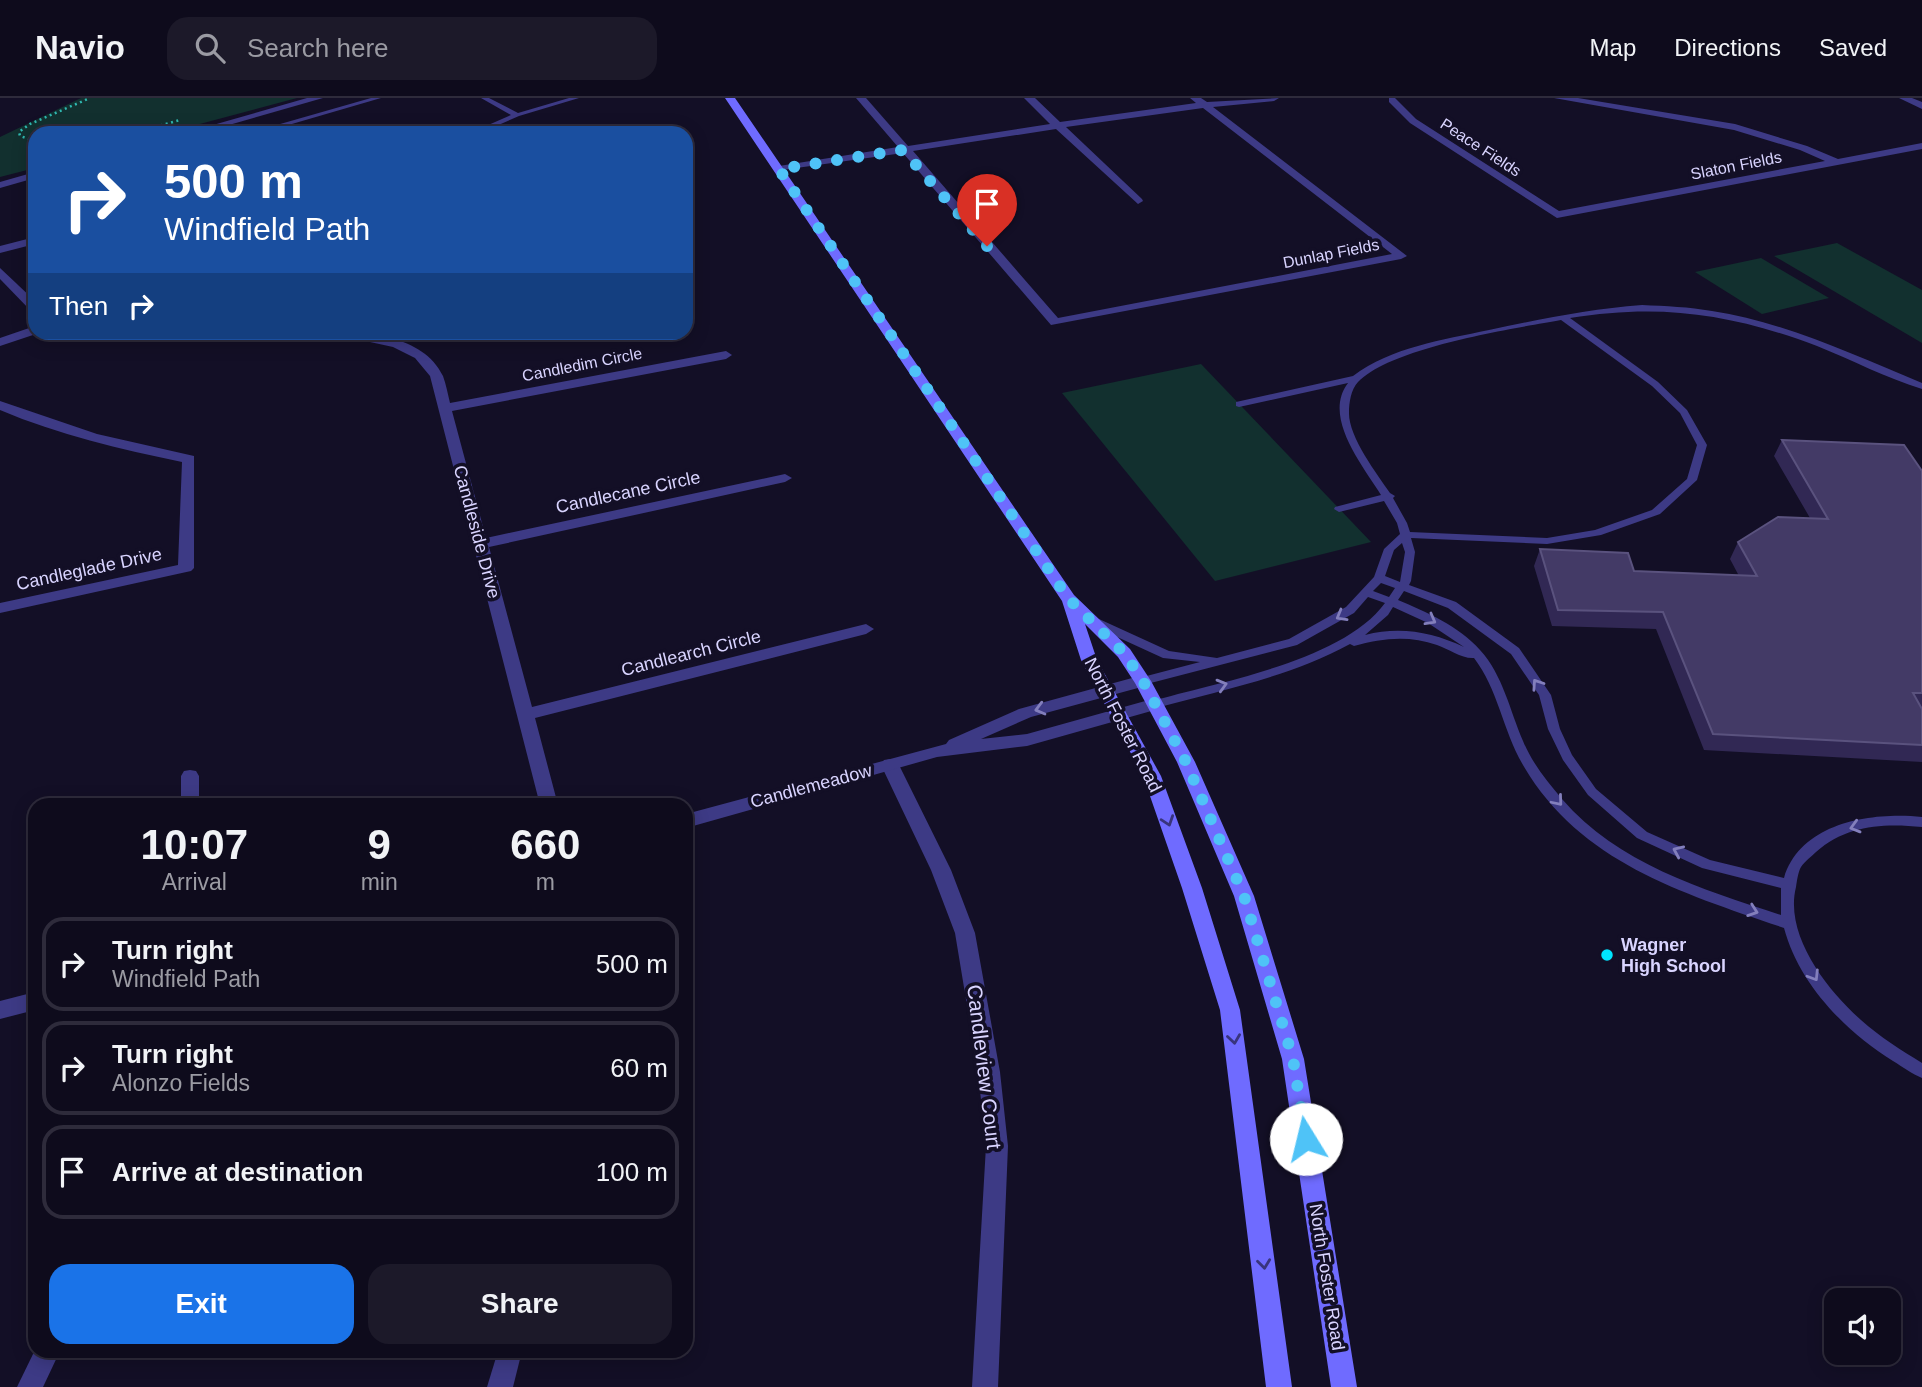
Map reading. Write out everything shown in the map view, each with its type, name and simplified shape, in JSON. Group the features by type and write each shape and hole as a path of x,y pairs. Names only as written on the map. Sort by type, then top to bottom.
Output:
{"main road":[{"name":"North Foster Road","path":"730,98 1068,598 1124,653 1143,681 1186,762 1244,896 1293,1059 1344,1387"},
{"name":"North Foster Road","path":"1068,598 1089,660 1152,776 1192,888 1230,1010 1279,1387"}],"street":[{"path":"216,126 318,98"},
{"path":"861,98 903,150"},
{"path":"1029,98 1138,201"},
{"path":"779,169 1199,102 1274,98"},
{"path":"1559,98 1740,129 1808,149 1836,162"},
{"path":"1904,98 1922,106"},
{"name":"Peace Fields","path":"1392,99 1413,121 1557,215"},
{"name":"Dunlap Fields","path":"903,150 1055,323 1401,256 1199,102"},
{"name":"Slaton Fields","path":"1557,215 1922,146"},
{"path":"0,185 28,177"},
{"path":"0,250 28,242"},
{"path":"0,272 28,302"},
{"path":"0,342 28,332"},
{"name":"Candleside Drive","path":"377,340 396,344 420,355 436,376 547,798"},
{"name":"Candledim Circle","path":"445,408 726,355"},
{"name":"Candleglade Drive","path":"0,405 29,418 97,439 189,459 186,568 0,608"},
{"name":"Candlecane Circle","path":"480,544 785,478"},
{"name":"Candlearch Circle","path":"525,715 866,629"},
{"name":"Candlemeadow","path":"693,819 937,751 1024,713 1143,681"},
{"name":"Candlemeadow","path":"937,751 1027,740 1156,704"},
{"name":"Candleview Court","path":"890,765 941,870 965,933 989,1072 997,1146 985,1387"},
{"path":"190,776 190,798"},
{"path":"0,1010 28,1002"},
{"path":"30,1387 44,1358"},
{"path":"500,1387 508,1358"}],"lane":[{"path":"278,126 378,98"},
{"path":"484,98 517,115"},
{"path":"491,126 517,115 576,98"},
{"path":"1156,704 1312,659 1362,633 1394,602 1403,586 1412,550 1390,496 1367,468 1348,433 1344,402 1349,386 1401,354 1433,344 1600,310 1645,307 1736,317 1786,331 1922,386"},
{"path":"1143,681 1293,642 1350,610 1368,593 1379,578 1389,549 1405,536 1547,541 1597,533 1656,512 1692,480 1702,444 1684,412 1655,384 1564,318"},
{"path":"1239,404 1360,377"},
{"path":"1339,509 1390,496"},
{"path":"1379,578 1452,606 1515,651 1545,695 1554,729 1567,757 1592,792 1643,835 1707,864 1790,885"},
{"path":"1368,593 1394,602 1449,630 1483,661 1524,757 1559,804 1591,836 1630,863 1712,897 1790,924"},
{"path":"1091,621 1167,655 1220,661"},
{"path":"1330,649 1375,636 1406,632 1438,639 1483,661"},
{"path":"1922,822 1909,820 1858,824 1819,839 1794,867 1785,903 1796,947 1825,994 1872,1039 1922,1071"}],"path":[{"path":"28,139 20,136 19,132 30,124 90,98"}],"green space":[{"path":"81,98 297,98 192,126 28,126 28,170 0,177 0,137"},
{"path":"1837,243 1922,290 1922,343 1774,256"},
{"path":"1761,258 1829,298 1762,314 1695,272"},
{"path":"1201,364 1371,542 1215,581 1062,393"}],"building":[{"path":"1782,440 1904,445 1922,471 1922,693 1913,693 1922,709 1922,745 1713,734 1663,612 1558,610 1540,549 1628,553 1634,571 1757,576 1738,542 1778,517 1828,519"}],"place":[{"name":"Wagner High School","path":"1607,955"}],"route":[{"path":"987,246 903,150 779,169 1068,598 1124,653 1156,704 1186,762 1244,896 1293,1059 1306,1139"}]}
